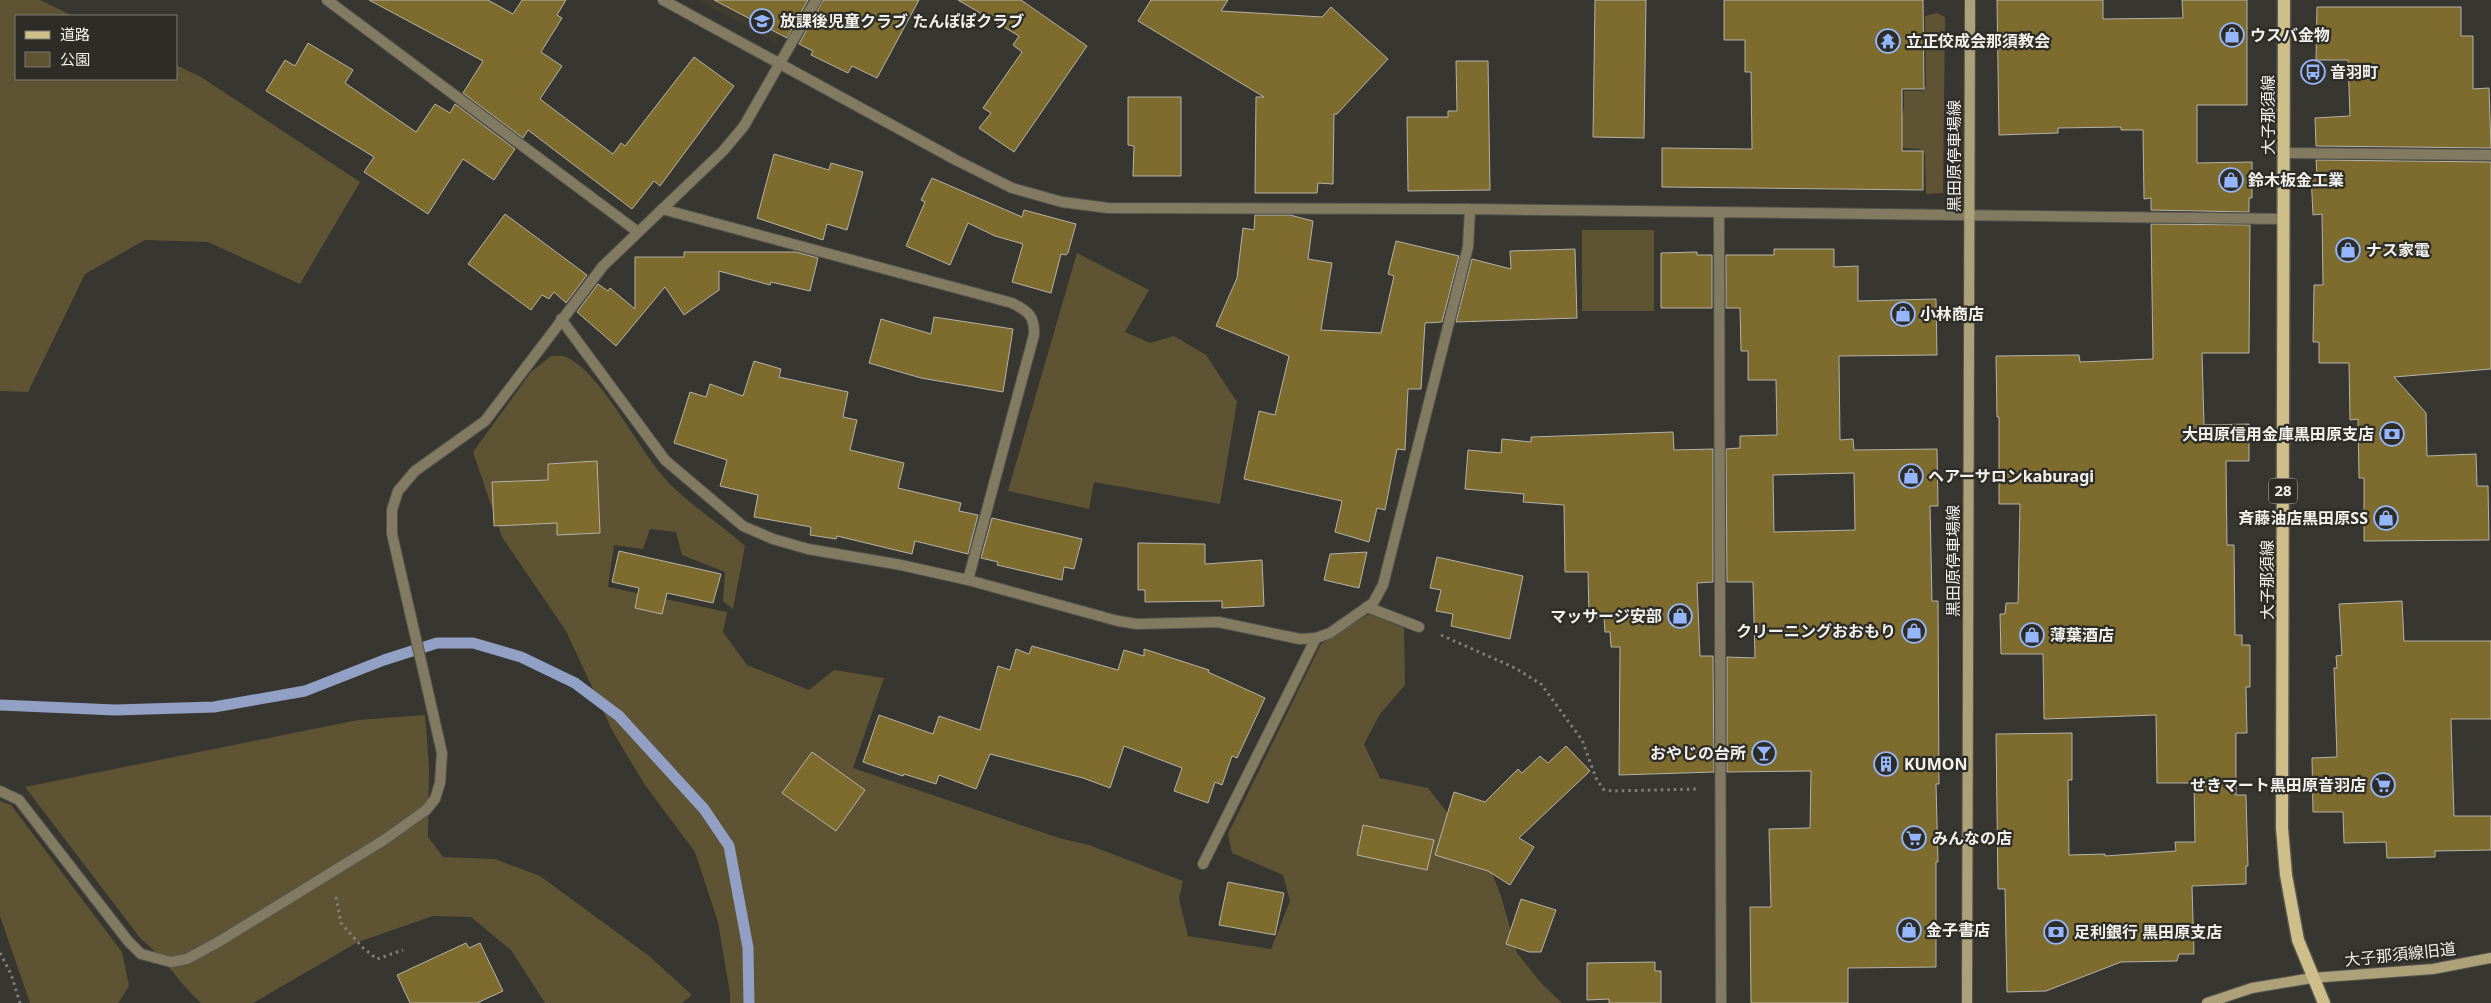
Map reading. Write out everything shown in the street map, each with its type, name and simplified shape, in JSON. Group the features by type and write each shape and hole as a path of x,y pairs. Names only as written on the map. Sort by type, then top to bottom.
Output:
{"main road":[{"name":"黒田原停車場線","path":"1967,1003 1970,0"},
{"name":"大子那須線","path":"2284,0 2282,828 2286,874 2298,940 2312,978 2324,1003"},
{"name":"大子那須線旧道","path":"2208,1003 2252,988 2312,978 2433,969 2491,958"}],"street":[{"path":"327,0 638,232"},
{"path":"663,0 996,180 1012,188 1062,202 1108,208 1470,209 2284,219"},
{"path":"0,791 19,800 128,941 141,954 171,962 187,959 384,840 426,810 435,799 440,783 442,753 392,534 392,510 398,491 415,471 484,421 560,319 603,266 723,151 744,126 816,0"},
{"path":"2284,154 2491,154"},
{"path":"662,209 1012,303 1029,311 1035,322 1034,335 968,580"},
{"path":"560,319 664,460 743,526 773,539 808,549 901,565 968,580 1118,621 1137,624 1218,622 1300,639 1316,638 1330,633 1368,607 1373,603 1383,585 1468,247 1470,209"},
{"path":"1719,213 1721,1003"},
{"path":"1368,607 1419,627"},
{"path":"1203,864 1316,638"}],"path":[{"path":"1419,627 1516,668 1541,684 1582,740 1596,778 1603,789 1612,791 1720,788"},
{"path":"332,872 341,923 362,947 378,959 402,950"},
{"path":"0,953 20,1003"}],"shaded area":[{"name":"放課後児童クラブ たんぽぽクラブ","path":"697,0 799,0 775,42"}],"green space":[{"path":"0,0 40,0 71,15 15,15 15,80 178,80 178,66 201,77 360,182 300,284 208,242 145,240 85,274 28,392 0,391"},
{"path":"1937,13 1945,17 1943,193 1926,194 1925,154 1920,149 1890,147 1904,109 1904,91 1923,91 1926,86 1925,16"},
{"path":"1582,230 1654,230 1654,311 1582,311"},
{"path":"1077,253 1149,290 1125,332 1150,343 1174,336 1206,355 1237,402 1220,504 1094,482 1089,509 1008,491"},
{"path":"551,356 566,357 580,366 608,398 661,474 691,503 745,546 733,609 723,601 725,572 682,555 676,532 650,529 643,549 614,545 608,587 727,612 723,632 747,665 809,690 834,670 884,678 853,768 1059,838 1089,845 1183,881 1179,899 1188,936 1271,949 1290,901 1283,875 1232,853 1228,834 1321,644 1369,614 1404,628 1405,685 1380,714 1364,744 1380,778 1428,788 1490,868 1501,896 1517,953 1541,983 1562,1003 730,1003 718,922 695,852 645,785 613,732 566,631 502,537 473,452 531,372"},
{"path":"425,715 429,766 428,837 443,857 495,859 540,876 649,956 692,995 682,1003 545,1003 511,950 471,917 433,916 358,942 253,1003 201,1003 141,939 25,787 358,720"},
{"path":"0,801 11,805 122,952 129,986 118,1003 30,1003 0,916"}],"building":[{"path":"369,0 488,0 513,14 522,0 566,0 557,15 562,18 541,52 562,66 540,99 613,154 621,143 625,146 694,57 734,86 660,186 654,181 632,209 528,130 523,138 463,93 483,61"},
{"name":"放課後児童クラブ たんぽぽクラブ","path":"714,0 808,0 787,38"},
{"path":"823,0 919,0 877,78 852,66 848,73 811,55 813,51 799,44"},
{"path":"958,0 1021,0 1087,46 1014,152 979,128 991,113 983,108 1022,52 1013,45 1019,36"},
{"path":"1151,0 1228,0 1221,11 1322,17 1331,7 1388,59 1337,114 1334,114 1333,184 1318,183 1317,193 1255,193 1256,97 1264,97 1138,21"},
{"path":"1595,0 1646,0 1644,138 1593,137"},
{"path":"1724,0 1923,0 1924,89 1902,89 1902,151 1923,151 1923,190 1662,187 1662,148 1752,149 1751,72 1745,72 1745,40 1724,40"},
{"path":"1997,0 2103,0 2103,19 2183,18 2182,0 2247,0 2247,105 2197,105 2197,163 2252,162 2252,198 2249,198 2249,212 2151,210 2151,198 2144,199 2143,130 2121,130 2121,127 2058,128 2058,133 1999,135"},
{"path":"2317,7 2461,7 2461,36 2473,36 2473,89 2489,88 2491,148 2316,146 2315,118 2350,116 2348,60 2316,60"},
{"path":"308,43 353,70 345,83 416,132 435,104 450,113 455,104 515,149 494,180 463,159 428,214 364,172 374,157 266,91 285,60 295,66"},
{"path":"1456,61 1488,61 1490,190 1408,191 1407,117 1448,117 1448,111 1457,111"},
{"path":"1128,97 1181,97 1181,176 1133,176 1134,146 1128,145"},
{"path":"774,154 829,170 831,163 863,172 847,230 827,224 823,240 757,218"},
{"path":"2316,160 2491,162 2491,369 2394,377 2426,413 2427,456 2476,454 2477,486 2488,486 2489,540 2364,541 2364,478 2359,478 2358,419 2350,420 2349,363 2319,363 2319,342 2313,342 2314,285 2323,285 2322,214 2313,215 2311,175 2317,175"},
{"path":"932,178 1022,217 1024,210 1076,224 1068,253 1066,255 1061,254 1051,293 1012,282 1023,244 995,236 968,223 950,265 906,246 925,202 921,200"},
{"path":"505,214 587,275 566,303 554,292 549,299 542,295 531,310 468,264"},
{"path":"1255,215 1290,215 1313,221 1308,259 1332,263 1321,330 1381,333 1394,276 1388,274 1396,241 1459,256 1442,322 1425,323 1421,389 1408,389 1405,450 1397,449 1385,510 1377,508 1369,542 1335,532 1342,501 1244,479 1259,411 1275,415 1289,356 1216,326 1237,278 1243,228 1254,230"},
{"path":"2151,224 2250,225 2249,353 2202,353 2204,425 2249,424 2249,461 2226,461 2227,545 2234,545 2235,635 2242,635 2242,645 2250,645 2250,687 2246,687 2247,733 2236,733 2236,795 2246,795 2248,866 2246,866 2246,884 2192,886 2194,954 2179,954 2177,961 2121,962 2046,991 2007,992 2005,889 1998,889 1996,734 2072,733 2072,780 2068,780 2069,855 2105,854 2105,856 2176,851 2175,842 2195,842 2194,783 2157,783 2156,715 2044,719 2043,654 2001,654 2000,614 2005,614 2006,603 2018,603 2020,504 1999,504 1999,417 1997,417 1996,356 2079,355 2080,362 2153,359"},
{"path":"1575,249 1577,318 1456,322 1472,259 1511,269 1510,251"},
{"path":"1774,249 1834,249 1834,267 1858,266 1858,301 1936,299 1937,355 1839,356 1840,440 1853,439 1854,450 1937,449 1938,506 1930,506 1932,601 1938,601 1939,784 1936,784 1938,862 1936,862 1936,967 1848,968 1848,1003 1751,1003 1750,907 1771,907 1769,829 1810,828 1811,771 1727,772 1727,657 1755,658 1753,582 1727,582 1726,449 1740,448 1740,436 1777,435 1776,380 1748,380 1748,351 1741,351 1740,308 1726,308 1726,255 1774,255","holes":["1854,473 1855,530 1774,532 1773,475"]},
{"path":"684,252 796,252 818,258 810,291 771,282 770,285 719,271 719,290 684,315 665,287 616,346 577,312 598,284 608,291 610,288 635,309 635,257 684,257"},
{"path":"1697,252 1697,255 1712,255 1712,308 1661,308 1661,253"},
{"path":"934,317 1013,329 1003,392 921,378 869,363 881,319 931,334"},
{"path":"754,361 781,369 779,377 848,392 843,417 857,420 850,450 904,463 898,488 961,503 959,511 978,515 968,554 915,541 912,554 837,536 836,539 810,535 811,527 754,517 758,495 720,486 727,460 674,443 690,392 706,397 710,384 743,396"},
{"path":"1673,432 1674,450 1713,449 1713,582 1697,583 1700,656 1713,656 1714,772 1619,775 1620,647 1611,647 1610,632 1605,632 1604,618 1589,618 1588,572 1565,572 1564,505 1523,502 1524,494 1465,489 1468,450 1501,453 1502,439 1531,442 1531,437"},
{"path":"597,461 600,533 557,535 557,523 494,526 492,482 548,480 548,464"},
{"path":"992,518 1082,539 1074,569 1064,567 1062,580 997,565 998,562 981,558"},
{"path":"1138,543 1205,544 1205,564 1262,560 1264,606 1222,608 1222,601 1145,602 1145,590 1138,590"},
{"path":"619,551 721,574 713,603 667,593 662,614 635,608 639,588 612,582"},
{"path":"1367,552 1359,588 1324,580 1330,554"},
{"path":"1437,557 1523,576 1510,639 1451,626 1453,614 1436,611 1441,590 1430,588"},
{"name":"せきマート黒田原音羽店","path":"2402,601 2404,641 2491,641 2491,719 2451,719 2454,816 2491,816 2491,850 2435,851 2435,857 2387,858 2386,842 2344,843 2343,812 2313,812 2312,758 2337,757 2334,668 2337,668 2336,656 2342,655 2339,604"},
{"path":"1032,646 1118,670 1124,650 1144,656 1144,649 1209,670 1208,672 1265,698 1237,758 1232,756 1222,785 1215,782 1208,803 1174,791 1182,768 1124,746 1110,788 1083,778 990,754 976,789 939,775 936,784 904,774 903,776 863,762 879,715 933,734 939,716 980,730 998,666 1010,670 1016,649 1029,654"},
{"path":"1566,746 1590,771 1519,838 1534,847 1510,885 1488,871 1435,855 1454,792 1485,802 1518,769 1522,773 1540,756 1548,763"},
{"path":"812,752 865,790 836,831 782,793"},
{"path":"1363,825 1434,840 1427,870 1357,855"},
{"path":"1228,882 1284,893 1275,935 1219,925"},
{"path":"1521,899 1556,910 1541,952 1529,952 1506,944"},
{"path":"466,943 469,948 480,943 503,991 477,1003 410,1003 397,975"},
{"path":"1655,962 1655,971 1661,971 1661,1003 1609,1003 1609,999 1587,1000 1587,963"}],"waterway":[{"path":"0,705 115,710 214,707 305,691 384,660 437,643 473,643 521,657 575,683 619,716 704,809 729,846 748,948 749,1003"}],"place":[{"name":"放課後児童クラブ たんぽぽクラブ","path":"762,21"},
{"name":"ウスバ金物","path":"2232,35"},
{"name":"立正佼成会那須教会","path":"1888,41"},
{"name":"音羽町","path":"2313,72"},
{"name":"鈴木板金工業","path":"2231,180"},
{"name":"ナス家電","path":"2348,250"},
{"name":"小林商店","path":"1903,314"},
{"name":"大田原信用金庫黒田原支店","path":"2392,434"},
{"name":"ヘアーサロンkaburagi","path":"1911,476"},
{"name":"斉藤油店黒田原SS","path":"2386,518"},
{"name":"マッサージ安部","path":"1680,616"},
{"name":"クリーニングおおもり","path":"1914,631"},
{"name":"薄葉酒店","path":"2032,635"},
{"name":"おやじの台所","path":"1764,753"},
{"name":"KUMON","path":"1886,764"},
{"name":"せきマート黒田原音羽店","path":"2383,785"},
{"name":"みんなの店","path":"1914,838"},
{"name":"金子書店","path":"1909,930"},
{"name":"足利銀行 黒田原支店","path":"2056,932"}]}
